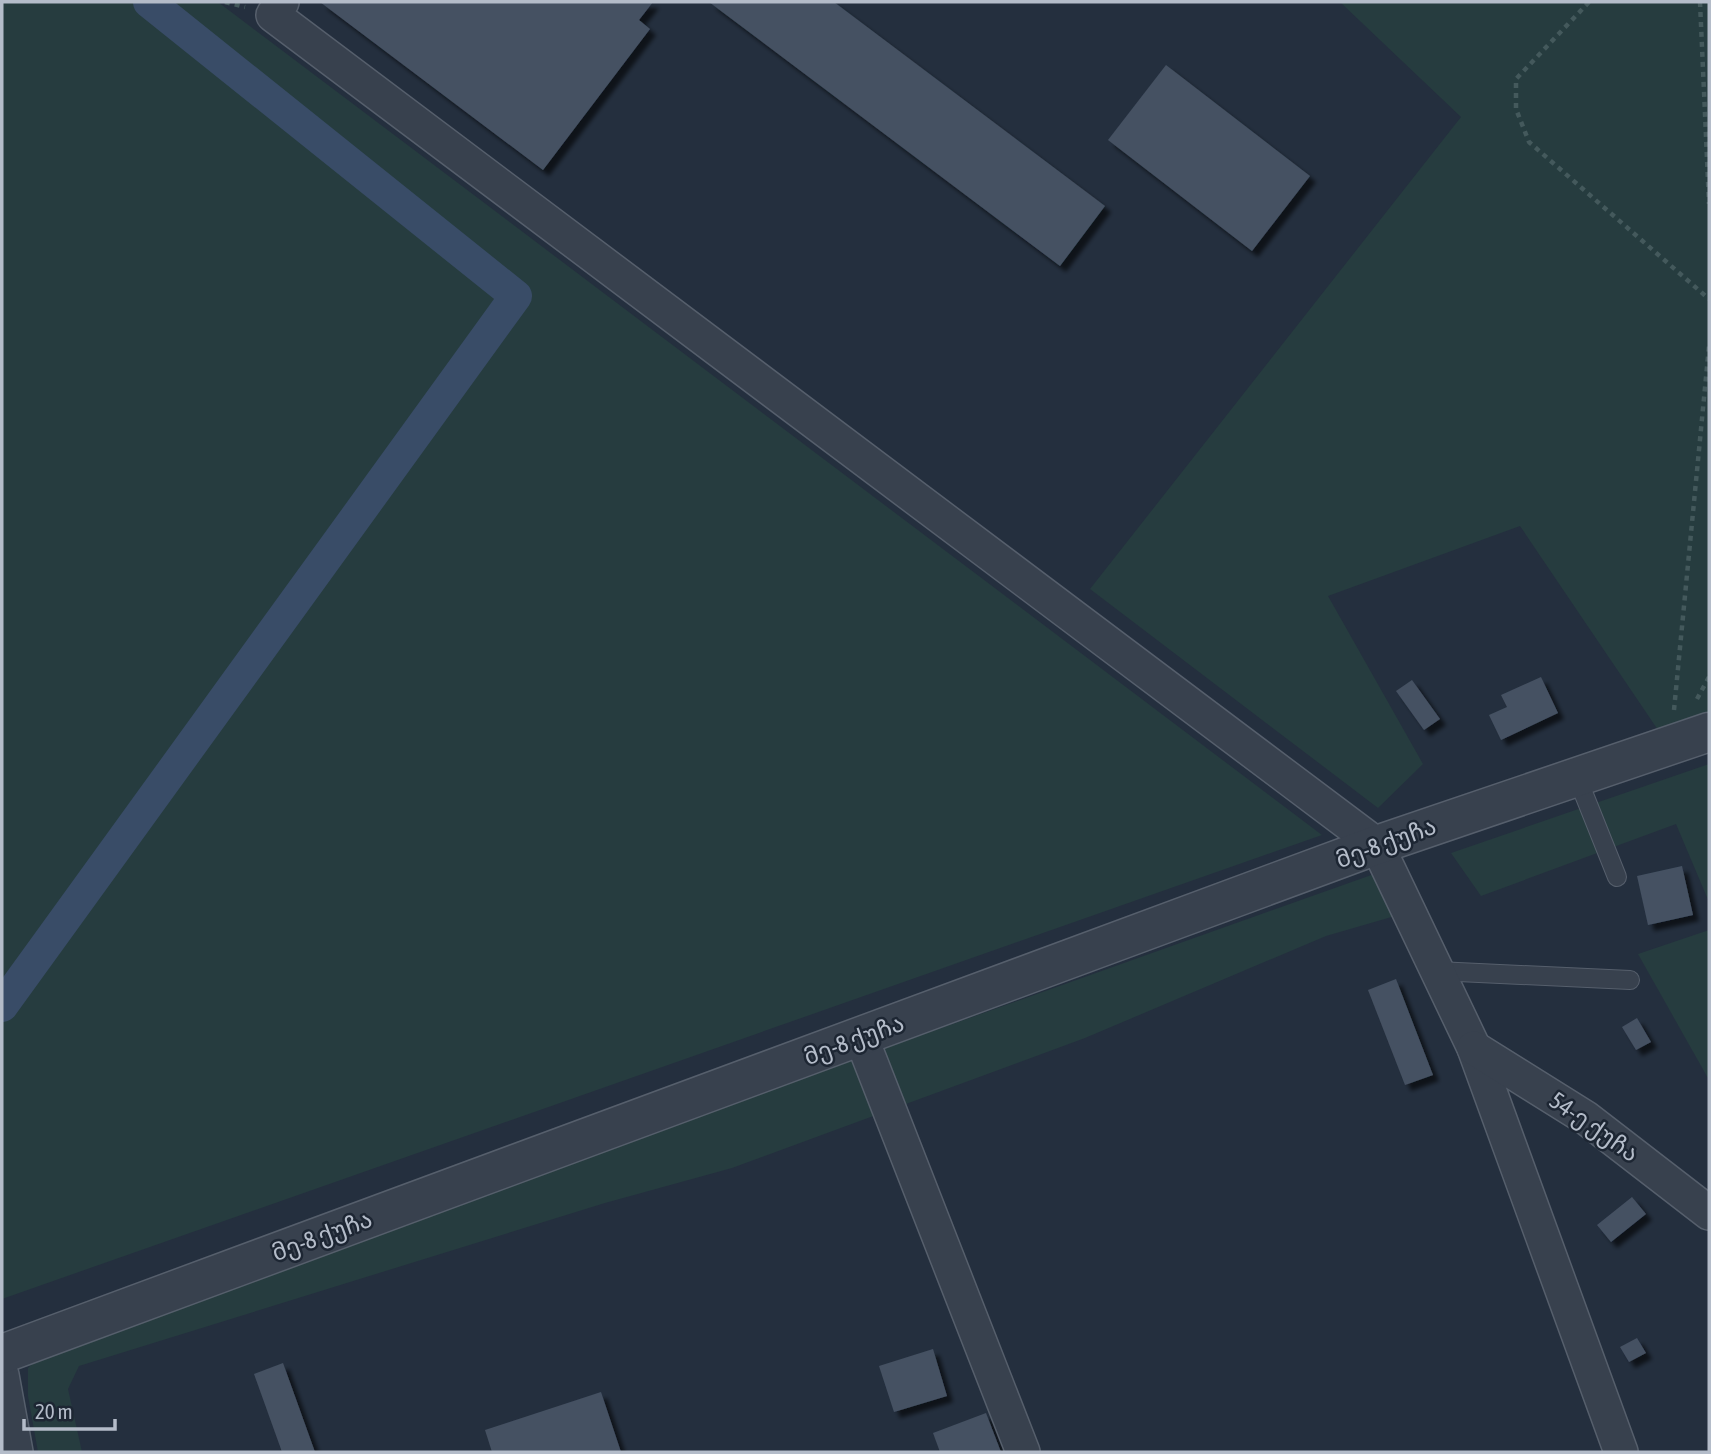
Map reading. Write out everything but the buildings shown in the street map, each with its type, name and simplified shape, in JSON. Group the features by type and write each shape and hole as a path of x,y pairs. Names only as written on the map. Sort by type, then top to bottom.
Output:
{"street":[{"path":"282,2 272,15 1377,845 1474,1048 1621,1452"},
{"name":"მე-8 ქუჩა","path":"2,1354 1377,845 1709,732"},
{"path":"861,1037 1023,1452"},
{"name":"54-ე ქუჩა","path":"1474,1048 1586,1118 1709,1213"},
{"path":"2,1375 16,1452"}],"lane":[{"path":"1577,777 1617,877"},
{"path":"1437,971 1630,980"}],"path":[{"path":"1589,2 1516,79 1516,109 1529,142 1709,299"},
{"path":"1700,2 1709,204"},
{"path":"1670,745 1709,346"}],"green space":[{"path":"2,2 218,2 1322,835 2,1299"},
{"path":"1340,2 1709,2 1709,714 1658,730 1520,526 1328,596 1423,764 1378,808 1090,589 1461,117"},
{"path":"1709,764 1709,902 1676,824 1481,896 1451,853"},
{"path":"1377,873 1395,916 1326,936 1085,1038 732,1168 605,1203 79,1366 68,1389 82,1452 38,1452 28,1396 28,1368 53,1344"},
{"path":"1709,930 1709,1080 1638,954"}],"waterway":[{"path":"2,1006 516,296 149,2"}]}
